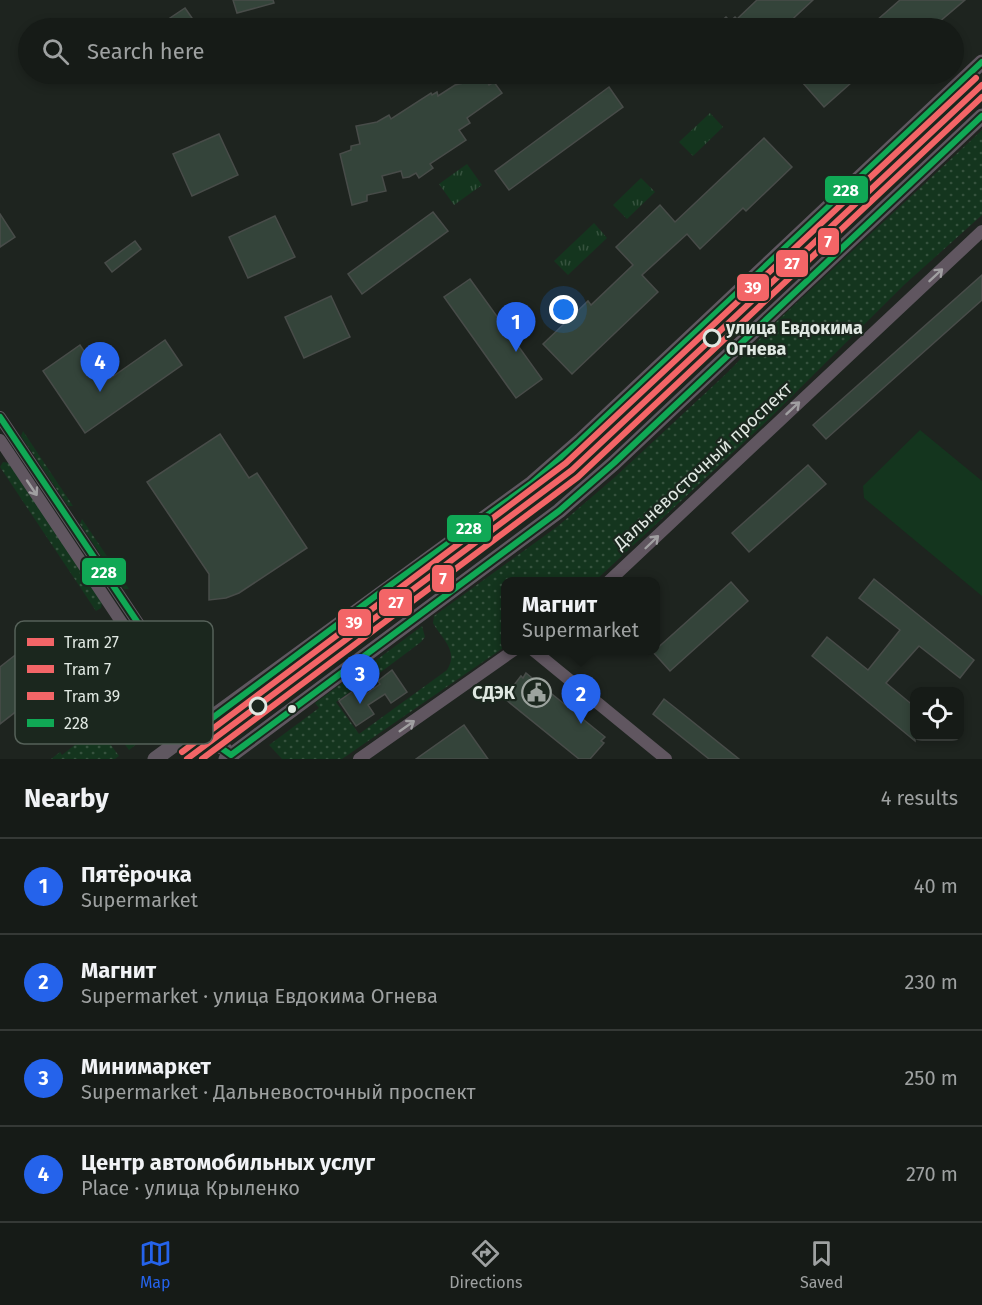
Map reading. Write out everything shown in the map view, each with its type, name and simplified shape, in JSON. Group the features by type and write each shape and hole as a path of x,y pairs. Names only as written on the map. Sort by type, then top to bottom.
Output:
{"main road":[{"path":"964,79 982,62"},
{"path":"213,717 532,483 580,441 959,84"},
{"path":"231,758 559,511 614,463 982,116"},
{"path":"155,759 176,744"}],"street":[{"name":"Дальневосточный проспект","path":"613,577 982,231"},
{"path":"0,417 137,621"},
{"path":"0,440 121,621"},
{"path":"359,759 508,655"},
{"path":"538,655 666,759"},
{"path":"213,739 231,758"}],"green space":[{"path":"710,113 723,127 693,156 679,142"},
{"path":"982,130 982,215 904,285 769,419 599,577 501,577 501,649 342,759 282,759 269,745 319,708 315,703 345,681 359,685 336,702 359,734 447,670 451,657 450,651 433,623 434,616 558,526 615,477 728,372 773,325"},
{"path":"467,164 482,185 454,205 439,184"},
{"path":"641,178 655,192 627,219 613,205"},
{"path":"594,223 607,238 568,275 554,261"},
{"path":"920,430 982,481 982,596 864,498 863,486"},
{"path":"23,431 73,506 68,506 21,436"},
{"path":"3,462 9,463 102,603 101,608 96,611 0,467"},
{"path":"82,519 129,589 124,589 80,524"},
{"path":"422,626 425,637 421,642 377,675 370,678 359,673"},
{"path":"76,744 110,744 119,756 115,759 51,759 60,752 62,755"},
{"path":"124,744 137,744 129,750"}],"building":[{"path":"233,0 273,0 274,3 237,13"},
{"path":"757,0 813,0 794,18 738,18"},
{"path":"900,0 965,0 944,18 879,18"},
{"path":"185,8 192,18 170,18"},
{"path":"495,84 502,93 467,118 470,123 459,130 466,140 430,164 433,168 419,178 416,173 403,178 401,171 382,176 386,191 367,195 367,201 352,205 340,154 351,150 351,146 360,144 356,126 377,122 389,115 391,119 431,93 432,95 437,92 438,96 455,85"},
{"path":"804,84 850,84 824,107"},
{"path":"609,87 623,107 509,190 495,171"},
{"path":"219,134 238,175 192,196 173,154"},
{"path":"764,138 792,167 746,211 743,208 700,249 687,234 642,275 658,292 572,374 543,344 588,301 591,305 633,265 616,247 660,205 675,222"},
{"path":"433,212 448,231 362,294 348,274"},
{"path":"0,214 15,237 0,247"},
{"path":"275,216 295,257 248,278 229,237"},
{"path":"135,241 141,249 112,272 105,263"},
{"path":"982,275 982,300 826,439 813,425"},
{"path":"470,279 542,379 516,398 444,297"},
{"path":"331,296 350,337 304,358 285,317"},
{"path":"165,340 182,365 85,433 43,371 80,345 105,382"},
{"path":"220,434 249,478 257,473 307,548 239,593 226,598 209,600 209,574 147,482"},
{"path":"808,465 826,484 749,552 732,533"},
{"path":"874,579 974,660 960,678 919,646 886,683 910,703 910,737 812,656 827,637 868,670 900,630 859,598"},
{"path":"731,582 748,601 670,671 656,655 660,655 660,646"},
{"path":"15,655 15,712 0,724 0,667"},
{"path":"392,670 407,692 391,703 385,694 368,705 374,714 356,726 339,701 356,689 362,697 380,684 378,681"},
{"path":"526,673 605,737 601,741 604,743 590,759 579,759 505,699 521,676 523,678"},
{"path":"664,699 739,759 709,759 653,714"},
{"path":"464,725 488,759 416,759"}],"tram line":[{"name":"39","path":"213,729 566,463 976,78"},
{"name":"27","path":"213,739 572,470 982,85"},
{"name":"7","path":"202,759 578,477 982,97"},
{"name":"39","path":"182,752 193,744"},
{"name":"27","path":"187,759 207,744"}],"transit line":[{"name":"228","path":"964,79 982,62"},
{"name":"228","path":"213,718 532,483 580,441 959,84"},
{"name":"228","path":"213,742 231,755 559,511 614,463 982,116"},
{"name":"228","path":"0,417 137,621"}],"place":[{"name":"улица Евдокима Огнева","path":"712,338"},
{"name":"Пятёрочка","path":"516,352"},
{"name":"Центр автомобильных услуг","path":"100,392"},
{"name":"СДЭК","path":"536,693"},
{"name":"Минимаркет","path":"360,704"},
{"name":"Магнит","path":"581,724"}]}
